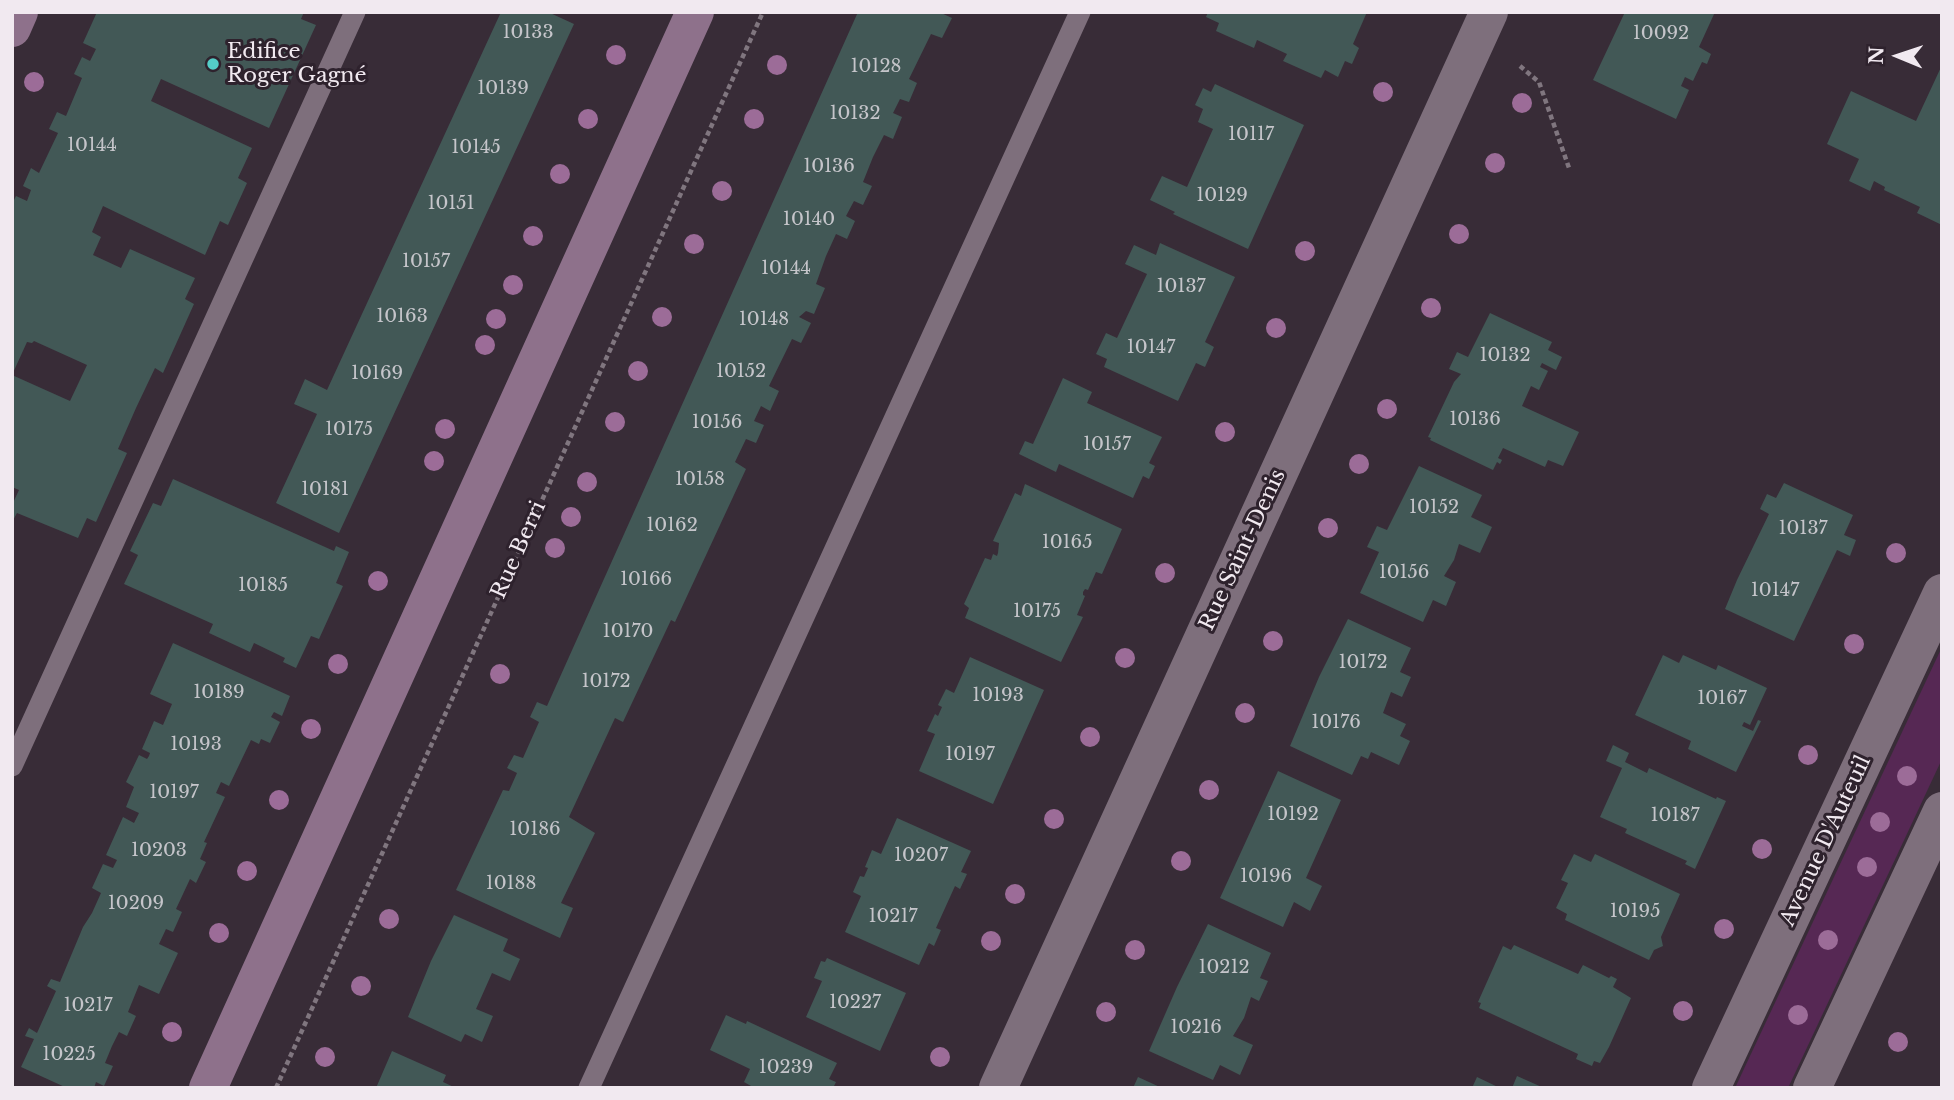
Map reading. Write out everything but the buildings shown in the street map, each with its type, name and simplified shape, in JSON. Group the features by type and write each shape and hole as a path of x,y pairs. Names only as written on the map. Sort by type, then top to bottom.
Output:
{"main road":[{"path":"12,28 19,12"},
{"path":"208,1088 695,12"}],"street":[{"name":"Rue Saint-Denis","path":"998,1088 1489,12"},
{"name":"Avenue D'Auteuil","path":"1711,1088 1942,593"},
{"path":"1812,1088 1942,811"}],"lane":[{"path":"12,766 355,12"},
{"path":"589,1088 1080,12"}],"path":[{"name":"Rue Berri","path":"276,1088 763,12"},
{"path":"1520,66 1539,82 1569,168"}],"shaded area":[{"path":"1942,647 1942,759 1788,1088 1735,1088"}],"place":[{"name":"Edifice Roger Gagné","path":"213,64"}]}
